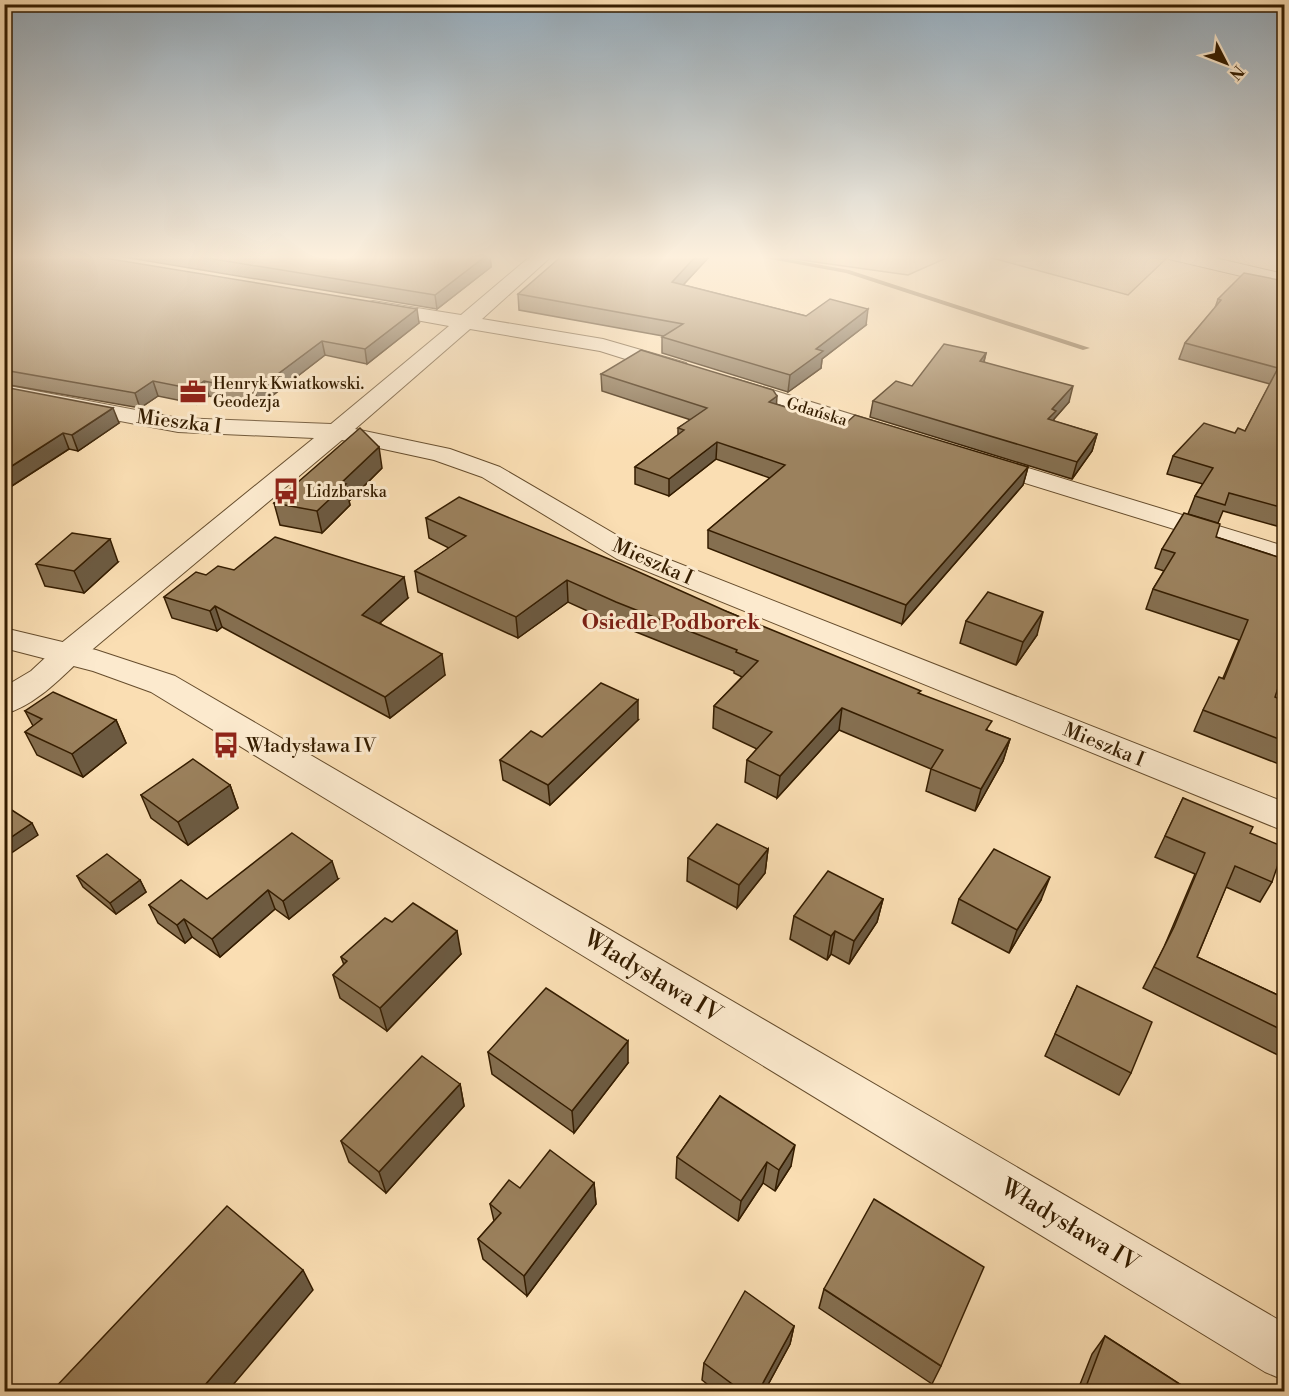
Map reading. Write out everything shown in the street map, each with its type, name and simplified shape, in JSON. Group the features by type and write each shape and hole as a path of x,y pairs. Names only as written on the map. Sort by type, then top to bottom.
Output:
{"street":[{"path":"457,320 603,345 694,373"},
{"path":"4,704 42,678 70,652 468,322"},
{"name":"Gdańska","path":"717,380 910,440"},
{"name":"Mieszka I","path":"4,392 178,425 337,432 441,454 491,472 627,553 1284,817"},
{"path":"966,457 1284,555"},
{"name":"Władysława IV","path":"4,638 70,652 119,666 164,684 1284,1353"}],"building":[{"path":"4,320 403,320 365,349 322,341 255,391 204,381 193,389 153,381 135,393 4,370"},
{"path":"662,320 854,320 816,349 823,351 790,375 662,337 683,324"},
{"path":"1204,320 1284,320 1284,508 1229,493 1225,505 1195,496 1213,468 1173,456 1204,423 1235,433 1238,428 1245,431 1278,368 1185,343"},
{"path":"944,344 986,353 980,361 1073,386 1052,409 1056,411 1048,419 1097,434 1077,462 873,401 896,381 912,386"},
{"path":"641,350 773,390 777,396 769,402 844,425 855,415 1028,467 906,605 708,530 785,465 717,442 669,479 635,467 684,430 678,428 707,408 601,374"},
{"path":"4,387 113,408 72,435 63,433 4,471"},
{"path":"360,428 379,447 341,483 346,484 317,511 274,503"},
{"path":"459,497 621,564 728,612 921,691 918,693 992,721 986,730 1010,739 981,789 931,769 943,750 842,708 780,776 747,760 772,732 714,706 758,661 736,652 737,650 567,580 516,617 415,571 466,536 426,518"},
{"path":"1184,513 1220,524 1216,537 1284,559 1284,670 1275,697 1284,701 1284,741 1203,710 1219,677 1224,679 1248,620 1153,589 1175,553 1162,549"},
{"path":"72,533 110,539 74,571 36,564"},
{"path":"275,537 404,577 362,615 442,654 385,697 215,606 210,611 164,597 196,572 206,575 218,566 234,570"},
{"path":"988,592 1043,612 1023,642 966,621"},
{"path":"601,683 638,700 548,785 500,760 531,731 542,737"},
{"path":"53,692 116,720 72,754 25,732 42,719 25,711"},
{"path":"193,759 230,785 178,822 141,795"},
{"path":"1183,798 1253,827 1250,833 1284,847 1272,882 1235,866 1197,957 1284,998 1284,1031 1154,967 1174,927 1205,853 1165,836"},
{"path":"4,805 32,823 4,842"},
{"path":"717,824 768,849 739,885 688,858"},
{"path":"292,833 332,861 283,901 268,890 212,939 184,919 177,925 149,905 181,880 207,899"},
{"path":"994,849 1050,877 1017,930 959,899"},
{"path":"107,854 140,880 110,903 77,876"},
{"path":"828,871 883,899 854,941 835,931 831,936 794,916"},
{"path":"413,903 457,931 380,1008 333,975 347,961 341,957 385,918 392,922"},
{"path":"1077,986 1152,1022 1131,1073 1055,1034"},
{"path":"546,988 628,1041 572,1111 488,1052"},
{"path":"422,1056 460,1084 379,1172 341,1141"},
{"path":"720,1096 795,1145 779,1170 767,1162 741,1201 677,1157"},
{"path":"550,1150 594,1183 524,1276 478,1239 501,1213 490,1204 509,1180 520,1188"},
{"path":"874,1199 984,1267 941,1366 824,1289"},
{"path":"227,1206 303,1270 199,1392 51,1392"},
{"path":"745,1291 794,1326 758,1392 743,1392 704,1363"},
{"path":"1105,1336 1192,1392 1084,1392"}],"waterway":[{"path":"1000,320 1086,348"}],"place":[{"name":"Henryk Kwiatkowski. Geodezja","path":"193,392"},
{"name":"Lidzbarska","path":"286,491"},
{"name":"Władysława IV","path":"226,745"}],"district":[{"name":"Osiedle Podborek","path":"671,622"}]}
